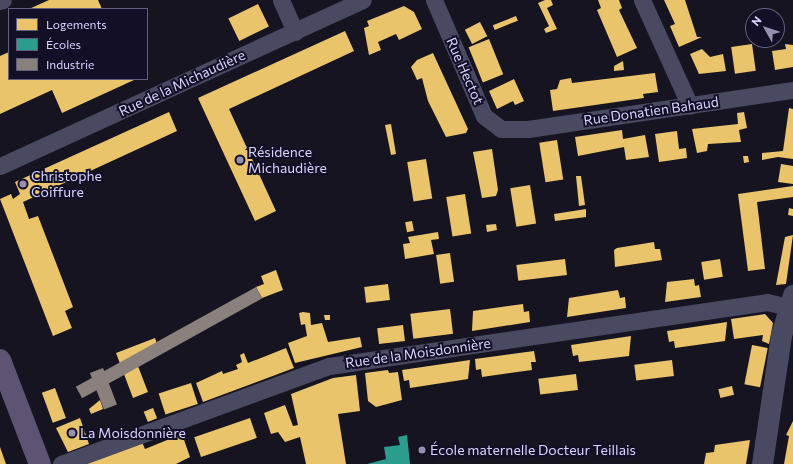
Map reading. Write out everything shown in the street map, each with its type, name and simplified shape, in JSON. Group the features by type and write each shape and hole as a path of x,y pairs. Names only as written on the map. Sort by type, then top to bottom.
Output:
{"main road":[{"path":"0,360 40,464"}],"street":[{"path":"280,0 295,32"},
{"name":"Rue de la Michaudière","path":"0,166 363,0"},
{"name":"Rue Hectot","path":"434,0 484,116 495,126 508,130"},
{"path":"642,0 690,106"},
{"name":"Rue Donatien Bahaud","path":"508,130 690,106 793,90"},
{"path":"762,464 781,335 791,301"},
{"name":"Rue de la Moisdonnière","path":"61,464 329,366 767,302 791,301"}],"building: Logements":[{"path":"49,0 98,0 102,8 31,8"},
{"path":"545,0 551,0 553,5 547,8 557,29 546,33 544,29 549,26 538,3"},
{"path":"598,0 619,0 622,8 619,10 637,48 617,57 597,10 601,8"},
{"path":"664,0 685,0 697,37 702,37 679,47 670,26 675,24"},
{"path":"258,4 269,26 239,41 228,18"},
{"path":"404,6 414,12 422,29 399,40 396,34 378,42 381,50 369,55 364,28 369,26 367,21"},
{"path":"516,16 518,21 495,30 493,25"},
{"path":"480,22 487,36 472,44 465,30"},
{"name":"Résidence Michaudière","path":"345,31 354,51 229,109 276,211 255,221 198,98"},
{"path":"489,39 503,74 483,82 469,47"},
{"path":"785,44 793,45 793,67 775,70 772,51 786,49"},
{"path":"745,45 745,48 753,48 756,71 735,74 731,47"},
{"path":"702,49 710,57 723,54 726,71 699,74 690,54"},
{"path":"8,52 8,80 134,80 62,113 52,90 0,114 0,56"},
{"path":"433,53 468,129 466,133 446,137 428,101 422,78 417,80 411,67 417,60"},
{"path":"623,61 624,70 614,71 614,66"},
{"path":"655,73 658,92 643,94 644,98 553,111 550,90 557,89 560,80 571,78 572,83"},
{"path":"514,79 524,101 515,105 513,101 497,109 489,91"},
{"path":"789,108 793,109 793,159 778,157 762,160 762,153 783,151"},
{"path":"169,112 177,131 23,202 29,219 38,216 73,307 65,311 72,328 53,336 0,199 11,194 13,199 20,194 15,182"},
{"path":"744,112 747,128 739,130 741,142 708,144 707,151 697,153 692,129 738,124 737,113"},
{"path":"391,124 396,154 391,155 385,125"},
{"path":"622,130 623,139 645,135 649,157 626,160 624,147 578,156 575,137"},
{"path":"677,131 679,149 686,148 687,158 659,162 655,134"},
{"path":"557,140 563,180 545,182 539,143"},
{"path":"492,149 498,190 496,196 482,198 473,152"},
{"path":"743,156 748,156 749,162 744,163"},
{"path":"426,159 432,199 413,201 407,162"},
{"path":"781,164 793,166 793,184 778,182"},
{"path":"576,176 581,176 585,205 579,206"},
{"path":"530,185 536,224 516,227 510,188"},
{"path":"793,186 793,197 757,202 765,269 748,271 738,194"},
{"path":"465,194 471,234 452,236 446,197"},
{"path":"789,208 793,209 793,216 788,215"},
{"path":"586,209 586,217 555,221 554,214"},
{"path":"412,221 414,231 407,232 405,222"},
{"path":"496,224 497,230 487,232 486,225"},
{"path":"438,232 439,239 431,240 434,254 405,259 403,244 410,243 408,237"},
{"path":"793,235 786,284 776,285 785,237"},
{"path":"654,242 655,249 660,249 662,260 615,267 614,250 617,248"},
{"path":"450,253 454,282 440,284 436,255"},
{"path":"565,259 567,275 518,281 516,265"},
{"path":"720,259 723,277 704,280 701,262"},
{"path":"276,270 283,290 262,298 256,287 264,284 261,276"},
{"path":"694,279 695,286 699,285 701,297 665,302 667,282"},
{"path":"388,284 390,300 366,303 364,287"},
{"path":"618,290 620,298 625,297 626,308 567,317 569,298"},
{"path":"523,304 524,312 529,311 530,322 472,331 473,311"},
{"path":"450,309 453,334 413,339 410,314"},
{"path":"299,313 310,313 311,325 322,323 328,342 360,337 362,347 295,363 288,343 307,336 305,324 301,325"},
{"path":"765,314 773,323 769,344 762,341 763,335 734,339 731,319"},
{"path":"324,315 330,315 330,320 325,320"},
{"path":"727,322 725,341 675,348 674,341 669,342 667,331"},
{"path":"403,325 405,341 379,344 377,328"},
{"path":"631,336 629,356 579,362 578,355 573,356 571,345"},
{"path":"155,338 160,352 136,361 148,392 133,398 116,353"},
{"path":"752,345 768,348 760,387 744,384"},
{"path":"286,348 294,368 203,402 196,383 222,371 223,374 238,369 236,365 242,362 240,355 244,353 248,363"},
{"path":"534,351 536,362 531,362 532,370 482,377 481,369 476,370 475,359"},
{"path":"470,360 468,379 410,388 409,380 404,381 402,370"},
{"path":"672,360 674,376 636,381 634,365"},
{"path":"388,370 389,373 398,372 402,400 376,407 368,401 365,373"},
{"path":"576,374 578,390 540,395 538,379"},
{"path":"356,375 360,411 338,414 346,464 306,464 300,437 285,442 278,432 271,434 264,413 285,405 293,426 298,425 291,394 333,378"},
{"path":"191,383 198,404 165,414 159,394"},
{"path":"732,386 734,395 720,398 718,389"},
{"path":"55,388 66,418 53,423 42,393"},
{"path":"100,400 103,409 91,414 89,409"},
{"path":"153,408 157,418 148,422 144,412"},
{"name":"La Moisdonnière","path":"80,418 89,444 68,452 56,428"},
{"path":"250,418 257,438 201,457 194,437"},
{"path":"793,421 793,464 784,464 789,436 786,435"},
{"path":"182,434 190,457 176,464 83,464 141,440 145,449"},
{"path":"750,440 746,464 704,464 706,453 714,452 715,445"},
{"path":"0,447 6,464 0,464"}],"building: Écoles":[{"path":"407,435 410,464 367,464 386,459 384,447 400,445 398,437"}],"building: Industrie":[{"path":"256,287 262,298 82,398 76,387"},
{"path":"103,368 117,404 104,409 90,373"}],"place":[{"name":"Résidence Michaudière","path":"240,160"},
{"name":"Christophe Coiffure","path":"23,184"},
{"name":"La Moisdonnière","path":"72,433"},
{"name":"École maternelle Docteur Teillais","path":"422,450"}]}
